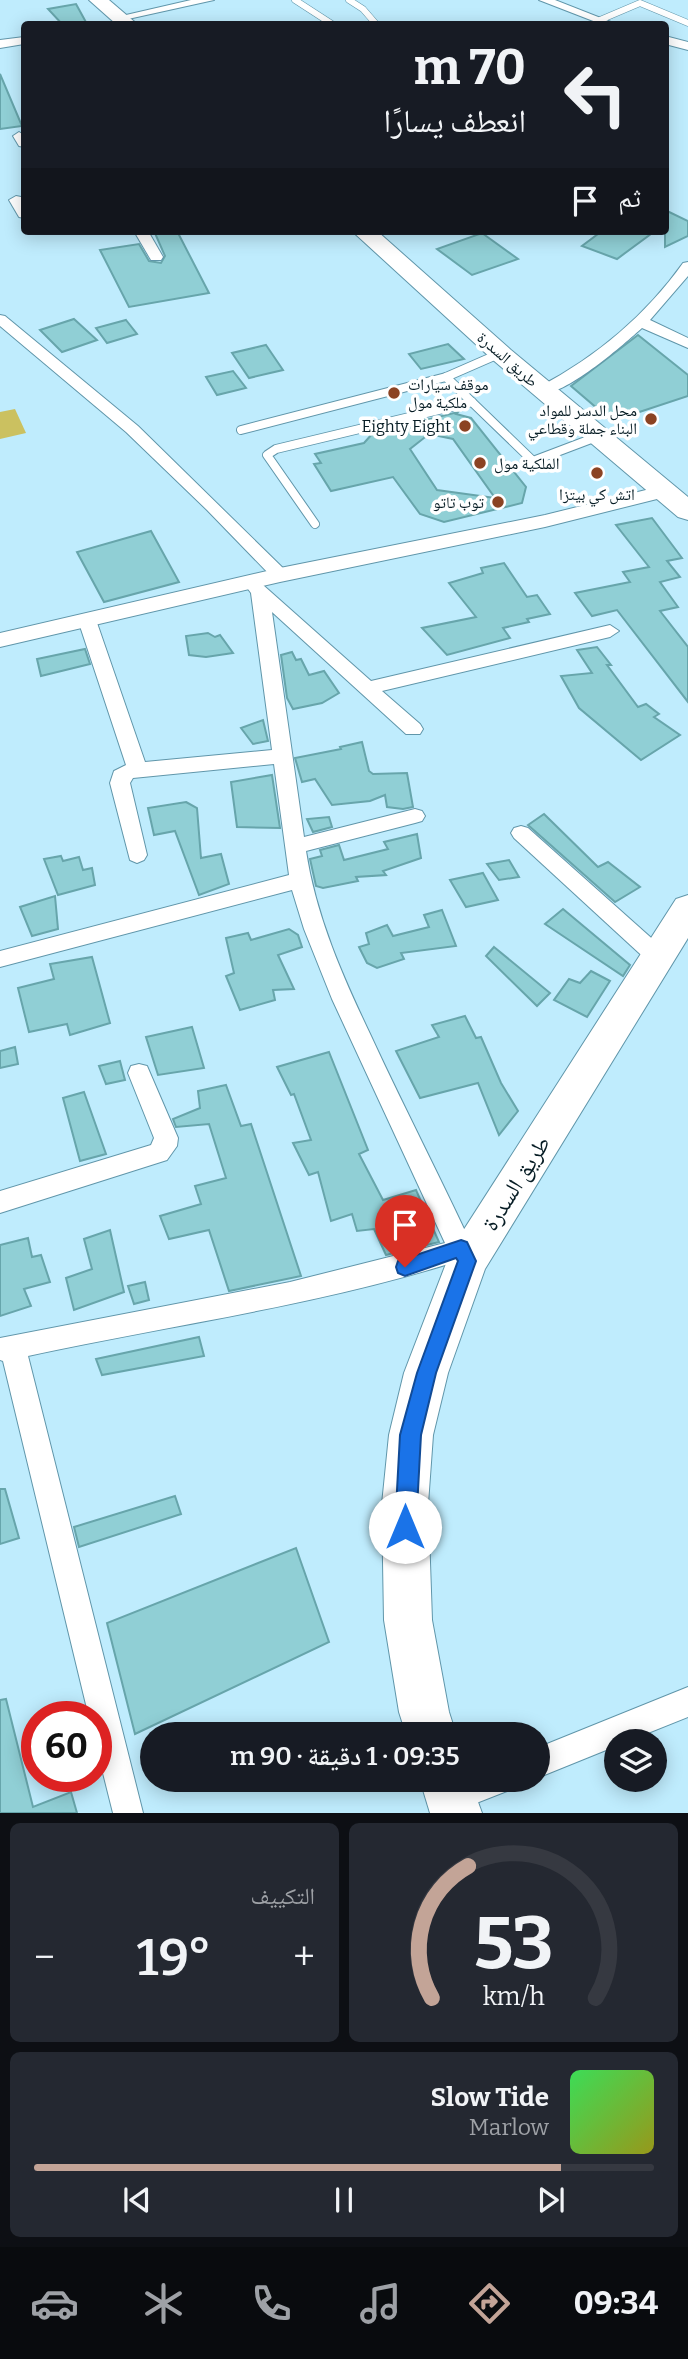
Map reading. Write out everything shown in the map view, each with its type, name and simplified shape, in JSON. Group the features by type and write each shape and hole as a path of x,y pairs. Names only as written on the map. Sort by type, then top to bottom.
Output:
{"main road":[{"path":"98,0 122,21"},
{"name":"طريق السدرة","path":"367,235 501,354 688,511"},
{"name":"طريق السدرة","path":"428,1722 408,1620 405,1504 411,1435 464,1255 659,958 688,908"}],"street":[{"path":"131,21 208,0"},
{"path":"545,0 602,21"},
{"path":"0,44 21,41"},
{"path":"669,41 688,46"},
{"path":"16,200 21,209"},
{"path":"143,235 156,257"},
{"path":"544,390 577,372 639,321 672,288 688,266"},
{"path":"0,319 132,429 280,575"},
{"path":"639,321 688,344"},
{"path":"0,639 256,588 280,575 545,521 666,491"},
{"path":"256,588 413,729"},
{"path":"128,1813 6,1348 330,1287 464,1255 425,1179 340,995 310,921 300,880 298,846 256,588"},
{"path":"87,620 137,769"},
{"path":"368,688 610,631"},
{"path":"137,855 120,783 121,776 137,769 284,756"},
{"path":"298,846 415,816"},
{"path":"521,833 659,958"},
{"path":"0,960 300,880"},
{"path":"0,1202 159,1153 165,1146 166,1138 139,1073"},
{"path":"550,1758 688,1702"}],"lane":[{"path":"295,0 327,21"},
{"path":"349,0 357,4 373,21"},
{"path":"357,4 367,0"},
{"path":"607,21 640,3 688,23"},
{"path":"241,430 446,377 501,354"},
{"path":"446,377 533,461 599,436"},
{"path":"315,524 270,463 267,455 276,449 472,402"}],"shaded area":[{"path":"15,409 26,433 0,439 0,412"}],"building":[{"path":"76,4 85,21 59,21 48,9"},
{"path":"0,74 21,126 0,129"},
{"path":"669,212 688,221 688,236 665,247 665,235 669,235"},
{"path":"156,235 179,235 209,293 129,307 100,250 139,244 149,261 161,263 165,256"},
{"path":"476,235 485,235 518,259 472,275 437,249"},
{"path":"597,235 650,235 617,259 582,246"},
{"path":"74,319 97,340 62,352 40,330"},
{"path":"126,320 137,334 107,343 96,328"},
{"path":"638,335 688,375 688,396 612,421 571,386"},
{"path":"448,344 464,359 421,369 409,354"},
{"path":"266,345 283,370 249,378 232,353"},
{"path":"233,371 246,388 217,395 206,377"},
{"path":"458,412 456,414 471,418 526,487 522,503 444,522 420,514 393,477 331,491 314,464 321,463 315,454 364,443 373,433","holes":["429,434 453,439 495,498 437,490 410,449"]},
{"path":"652,518 682,558 667,561 680,577 660,582 678,607 660,611 688,647 688,702 617,610 592,616 575,593 630,582 623,572 649,567 616,525"},
{"path":"151,531 179,582 104,602 77,552"},
{"path":"504,563 527,597 537,595 550,614 503,628 510,638 447,655 422,628 476,617 449,583 483,573 481,568"},
{"path":"208,633 215,637 220,635 233,653 206,657 189,655 186,636"},
{"path":"597,647 638,707 646,704 659,714 654,717 680,735 641,760 579,708 561,676 592,673 577,650"},
{"path":"85,649 90,664 41,676 37,659"},
{"path":"292,652 296,660 301,659 309,675 324,671 339,693 322,703 293,709 287,698 281,655"},
{"path":"263,720 268,741 253,744 241,728"},
{"path":"362,742 369,771 373,774 407,773 413,807 387,807 385,795 370,801 332,805 315,779 302,782 295,758"},
{"path":"272,775 280,828 237,827 231,782"},
{"path":"186,802 197,808 201,858 221,854 229,884 199,895 175,831 154,835 148,808"},
{"path":"544,814 598,867 608,862 640,887 615,902 528,825"},
{"path":"329,817 332,827 313,832 307,819"},
{"path":"417,834 421,858 383,871 386,875 356,877 358,881 323,888 316,886 310,859 322,856 320,850 339,845 344,860 388,849 384,842"},
{"path":"61,856 63,861 79,857 83,870 92,868 95,885 58,895 44,859"},
{"path":"509,860 519,877 499,880 487,864"},
{"path":"483,873 498,900 466,907 450,880"},
{"path":"55,896 58,929 32,936 20,907"},
{"path":"563,909 630,965 623,976 545,924"},
{"path":"442,910 456,946 401,953 404,959 377,968 367,963 359,947 369,944 366,933 387,925 393,936 429,927 424,915"},
{"path":"289,929 298,935 302,947 278,955 294,989 273,990 275,1000 240,1010 226,976 234,973 226,938 248,933 251,940"},
{"path":"494,947 550,993 537,1006 486,956"},
{"path":"92,957 110,1023 70,1035 67,1024 29,1032 18,988 54,979 50,964"},
{"path":"591,971 610,981 587,1017 554,1000 569,979 580,983"},
{"path":"465,1016 476,1038 481,1037 501,1083 518,1111 499,1135 478,1083 420,1098 396,1051 439,1037 432,1025"},
{"path":"192,1027 204,1068 158,1075 146,1037"},
{"path":"15,1047 18,1064 0,1068 0,1051"},
{"path":"329,1052 368,1150 359,1154 383,1200 416,1190 439,1242 386,1255 374,1229 357,1231 352,1214 331,1221 318,1172 309,1175 293,1143 311,1140 294,1094 291,1095 277,1067"},
{"path":"120,1061 125,1080 106,1084 99,1066"},
{"path":"226,1085 241,1126 251,1124 301,1276 229,1291 209,1230 169,1239 160,1216 201,1204 195,1186 226,1178 209,1124 176,1127 173,1119 200,1108 198,1091"},
{"path":"84,1092 106,1154 80,1161 63,1098"},
{"path":"110,1230 124,1292 74,1310 66,1278 92,1269 84,1239"},
{"path":"28,1238 32,1257 41,1255 50,1282 24,1289 31,1306 0,1316 0,1245"},
{"path":"145,1282 149,1300 134,1304 128,1286"},
{"path":"199,1337 204,1356 102,1375 96,1359"},
{"path":"0,1489 5,1489 19,1538 0,1544"},
{"path":"175,1496 181,1514 79,1547 74,1527"},
{"path":"296,1548 329,1642 160,1722 140,1722 140,1732 135,1734 107,1623"},
{"path":"6,1699 21,1759 21,1792 29,1792 33,1807 71,1792 77,1813 0,1813 0,1700"}],"place":[{"name":"موقف سيارات ملكية مول","path":"394,393"},
{"name":"محل الدسر للمواد البناء جملة وقطاعي","path":"651,419"},
{"name":"Eighty Eight","path":"465,426"},
{"name":"الملكية مول","path":"480,463"},
{"name":"اتش كي بيتزا","path":"597,473"},
{"name":"توب تاتو","path":"498,502"}],"route":[{"path":"405,1267 461,1248 467,1261 426,1373 411,1435 405,1527"}]}
